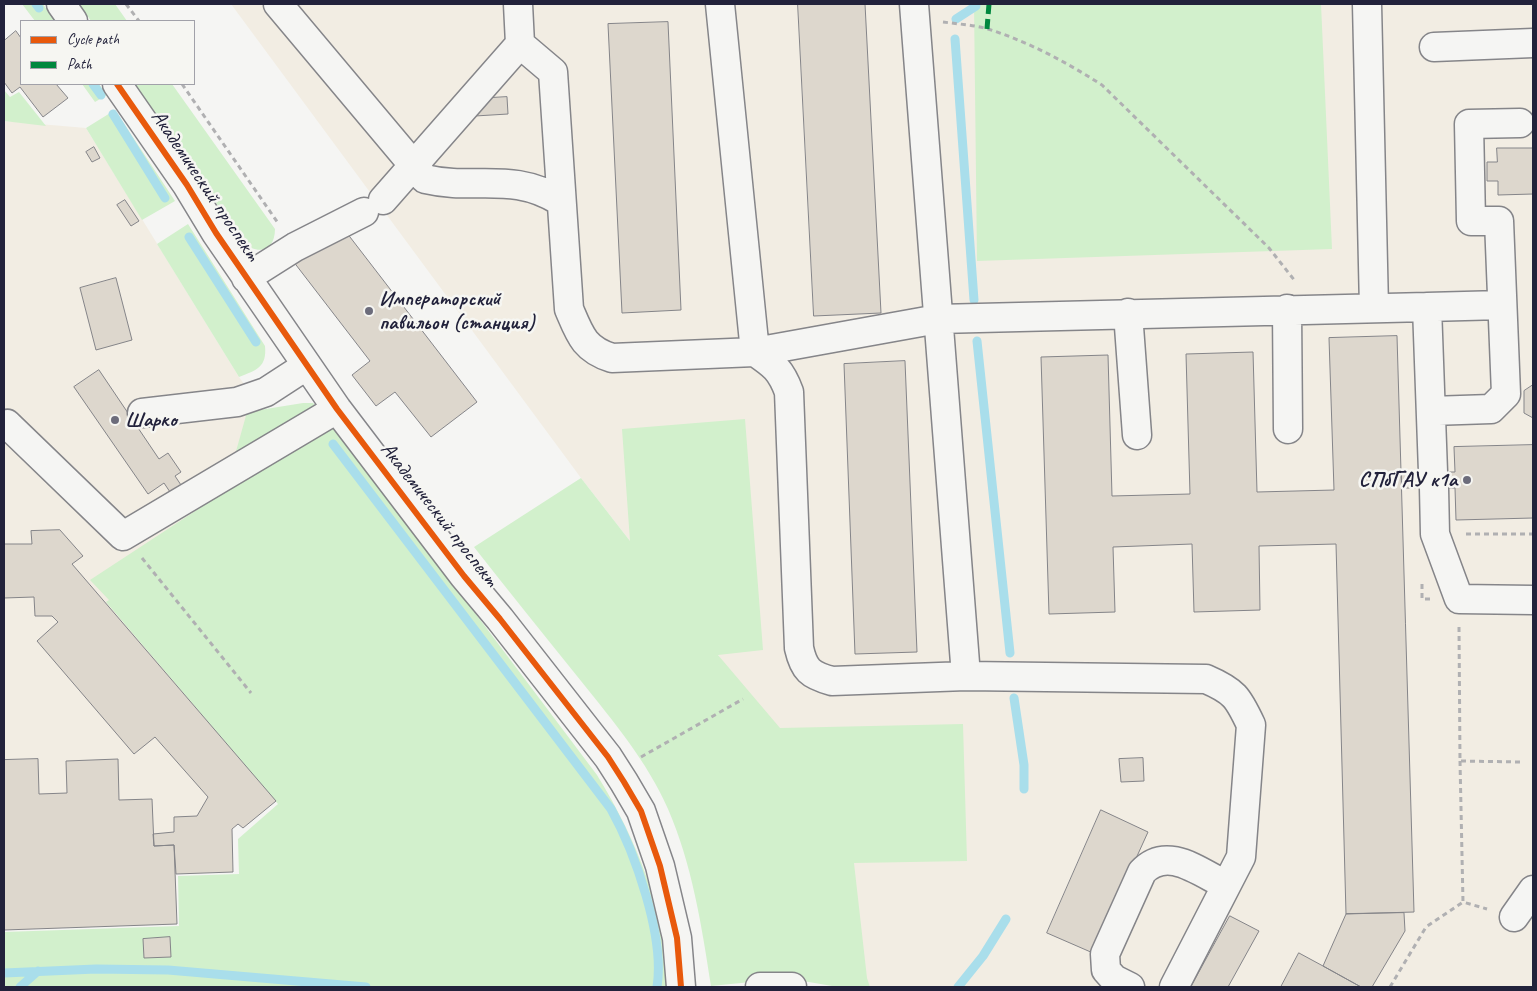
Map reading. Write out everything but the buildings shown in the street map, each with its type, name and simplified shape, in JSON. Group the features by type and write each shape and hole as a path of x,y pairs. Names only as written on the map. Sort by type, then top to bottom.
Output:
{"street":[{"path":"61,4 72,20"},
{"path":"278,4 425,179 445,184 490,182 519,185 542,190 560,202"},
{"path":"246,278 295,247 373,206 520,44 518,4"},
{"path":"720,4 755,352 775,366 784,376 789,392 799,648 803,664 815,676 832,681 966,676 1206,679 1229,689 1242,706 1251,725 1241,856 1174,987"},
{"path":"1367,4 1374,308"},
{"path":"914,11 966,676"},
{"path":"1434,48 1533,43"},
{"path":"520,44 553,72 560,202 569,309 586,344 597,353 612,358 755,352 938,319 1502,305"},
{"name":"Академический проспект","path":"118,85 187,185 246,278 337,409 464,576 608,757 624,782 641,811 660,866 676,938 681,987"},
{"path":"1431,411 1491,409 1506,394 1499,221 1471,222 1469,124 1520,123"},
{"path":"1427,307 1436,534 1459,599 1533,600"},
{"path":"1287,309 1288,429"},
{"path":"1128,313 1137,435"},
{"path":"142,413 237,402 266,392 306,366"},
{"path":"4,424 7,424 123,536 337,409"},
{"path":"1130,987 1114,979 1106,970 1105,954 1142,872 1151,862 1162,859 1176,860 1226,885"},
{"path":"1514,917 1533,890"},
{"path":"760,987 792,987"}],"path":[{"path":"126,4 138,20"},
{"path":"914,11 987,29 1034,47 1102,85 1269,248 1317,309"},
{"path":"183,85 280,226"},
{"path":"1436,534 1533,534"},
{"path":"123,536 251,694"},
{"path":"1459,599 1463,902"},
{"path":"635,761 742,699"},
{"path":"1460,762 1520,762"},
{"path":"1463,902 1514,917"},
{"path":"1390,987 1426,927 1463,902"}],"shaded area":[{"path":"231,4 1533,4 1533,987 870,987 718,654 581,478"},
{"path":"4,121 86,128 239,377 614,904 355,892 276,801 243,828 238,824 232,829 233,872 176,874 177,924 4,930"}],"green space":[{"path":"22,4 43,4 54,20 34,20"},
{"path":"79,4 115,4 126,20 90,20"},
{"path":"974,4 1321,4 1332,249 977,261"},
{"path":"83,85 100,85 107,95 95,102"},
{"path":"135,85 173,85 275,229 272,242 265,249 254,249 243,242"},
{"path":"4,90 10,97 19,92 46,126 4,121"},
{"path":"115,110 175,201 142,220 86,128"},
{"path":"188,224 265,346 264,359 260,367 239,377 157,244"},
{"path":"313,403 316,406 233,462 247,412"},
{"path":"745,419 763,650 718,655 780,728 963,724 967,861 854,863 867,978 870,987 838,987 803,981 761,981 711,986 700,919 690,874 684,852 660,791 640,758 617,726 474,547 581,478 630,541 622,429"},
{"path":"328,424 332,425 597,775 612,800 636,851 655,903 661,930 668,987 4,987 4,932 179,926 178,876 239,874 238,839 278,804 106,602 109,600 90,580","holes":["170,938 144,955 144,939"]}],"waterway":[{"path":"36,4 39,8"},
{"path":"956,19 976,6 976,4"},
{"path":"955,39 974,300"},
{"path":"94,85 101,95"},
{"path":"113,114 165,198"},
{"path":"189,237 256,342"},
{"path":"977,341 1010,653"},
{"path":"333,444 611,809 629,848 646,895 657,944 657,987"},
{"path":"1014,698 1024,765 1024,789"},
{"path":"958,987 983,956 1006,919"},
{"path":"4,973 96,969 168,970 366,987"},
{"path":"20,987 38,971"}],"marked path":[{"path":"987,29 989,4"}],"cycle path":[{"path":"118,85 187,185 216,233 337,409 464,576 608,757 624,782 641,811 660,866 677,938 681,987"}],"place":[{"name":"Императорский павильон (станция)","path":"369,311"},
{"name":"Шарко","path":"115,420"},
{"name":"СПбГАУ к1а","path":"1467,480"}]}
